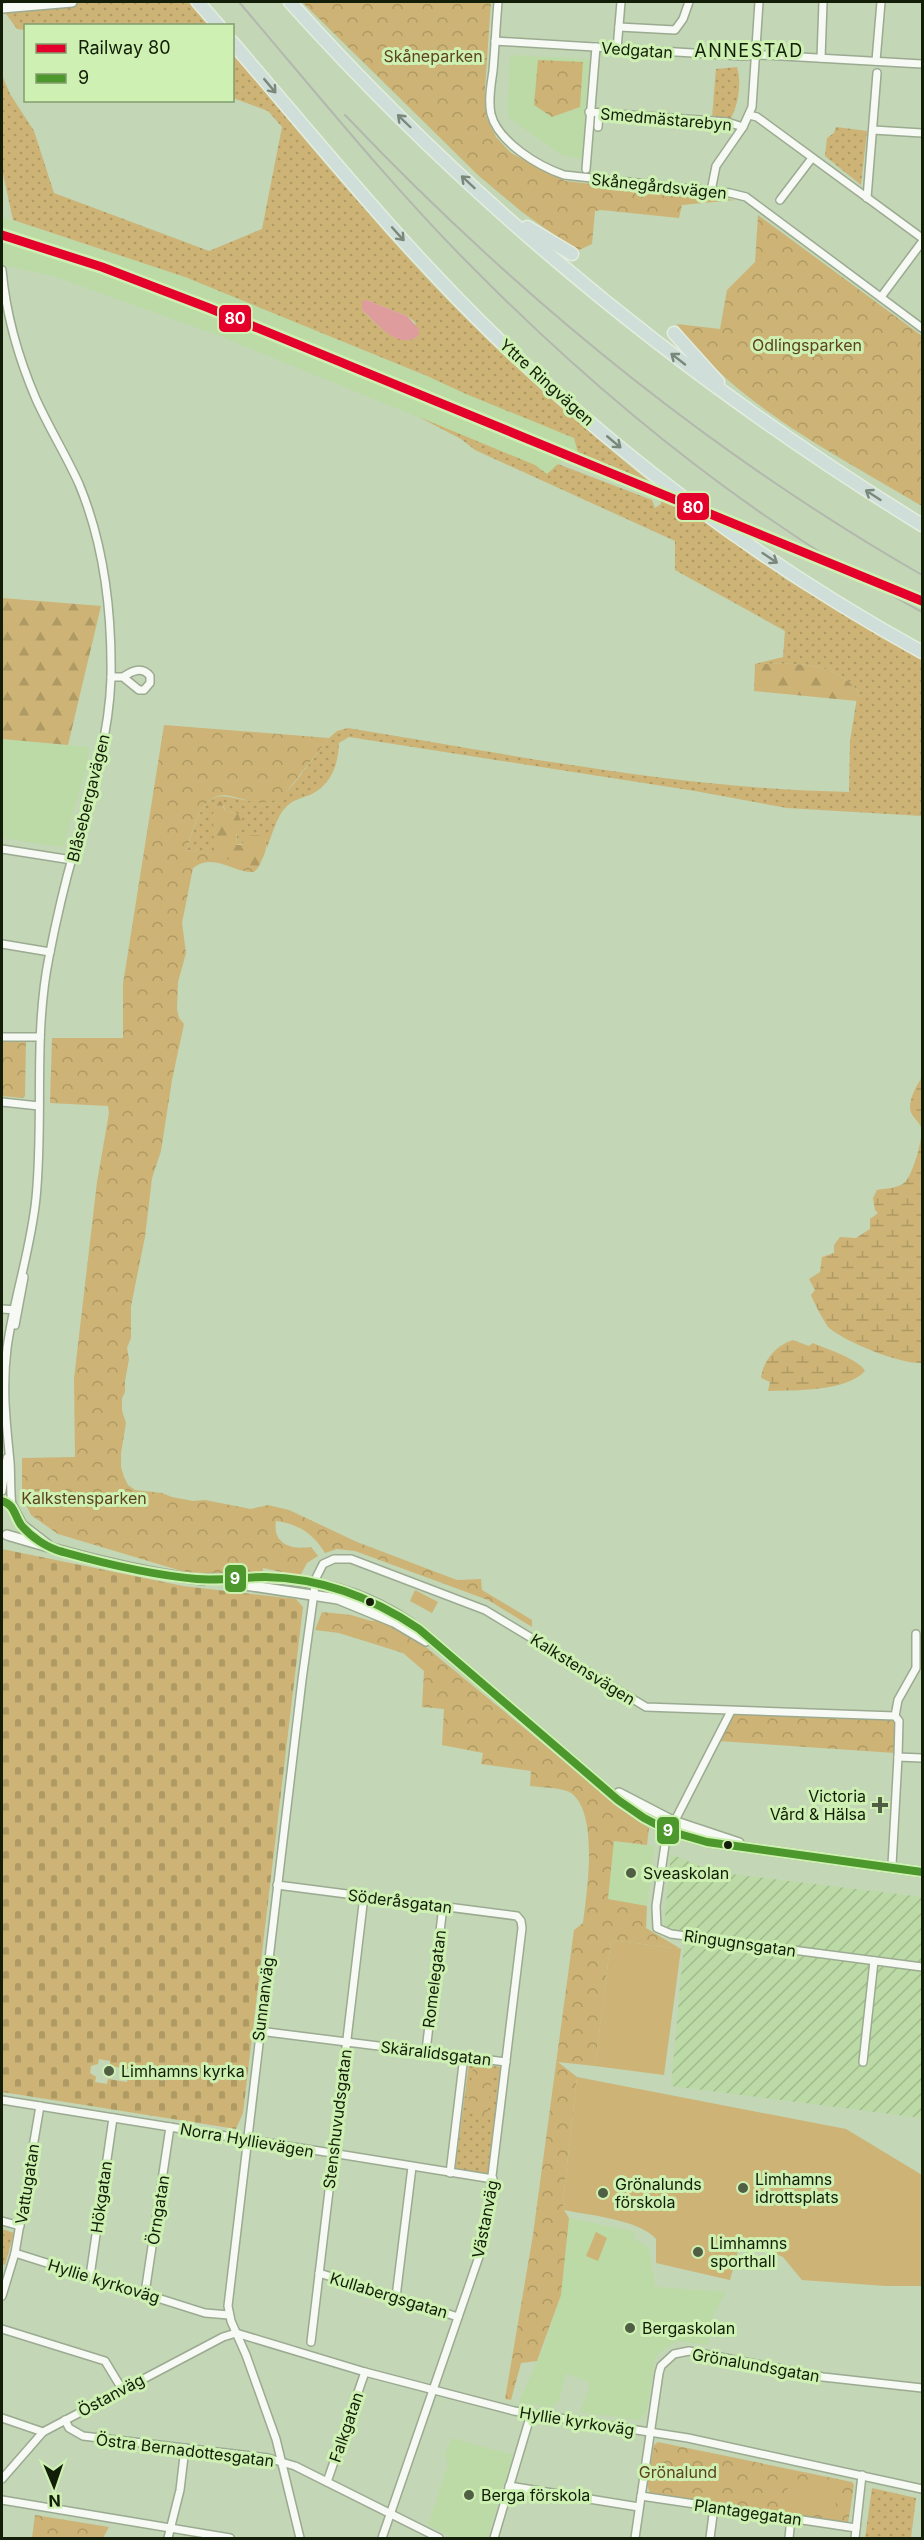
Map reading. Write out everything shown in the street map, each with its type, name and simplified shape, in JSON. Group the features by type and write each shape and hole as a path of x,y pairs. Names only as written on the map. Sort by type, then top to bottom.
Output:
{"highway":[{"path":"198,2 217,24"},
{"path":"290,2 399,116 491,204 603,300 801,448 922,525"},
{"name":"Yttre Ringvägen","path":"234,44 423,262 496,337 555,391 619,446 742,539 826,595 922,652"},
{"path":"491,204 572,254"},
{"path":"674,333 690,353 742,406"}],"main road":[{"path":"2,8 72,2"},
{"path":"2,1501 12,1506 25,1528 57,1550"},
{"path":"4,1535 15,1528 18,1517"},
{"path":"4,1535 57,1550 142,1569 339,1599 394,1622 444,1651"},
{"path":"198,1579 266,1577 315,1583 369,1598 395,1612 444,1651 644,1818 669,1831 717,1845 922,1870"},
{"path":"591,1776 645,1808 673,1821 756,1848"},
{"path":"866,1864 922,1870"}],"street":[{"name":"Skånegårdsvägen","path":"498,2 491,114 499,131 518,150 552,171 564,175 746,197 922,328"},
{"path":"617,49 621,2"},
{"path":"619,27 675,30 683,19 689,2"},
{"path":"711,191 716,166 742,127 752,107 759,2"},
{"path":"821,58 823,2"},
{"path":"876,61 880,2"},
{"name":"Vedgatan","path":"495,41 922,64"},
{"path":"586,169 596,47"},
{"path":"867,198 877,72"},
{"name":"Smedmästarebyn","path":"590,112 727,122 742,127"},
{"path":"598,127 599,113"},
{"path":"749,115 757,117 922,240 881,297"},
{"path":"873,130 922,133"},
{"path":"780,200 812,158"},
{"name":"Blåsebergavägen","path":"2,270 10,324 21,359 36,398 78,483 94,527 108,606 111,677 109,705 98,772 72,860 50,952 40,1037 37,1195 7,1347 4,1412 12,1506"},
{"path":"111,677 123,677"},
{"path":"2,849 72,860"},
{"path":"2,944 50,952"},
{"path":"2,1037 40,1037"},
{"path":"2,1102 39,1106"},
{"path":"2,1309 16,1310"},
{"name":"Blåsebergavägen","path":"2,1491 8,1447"},
{"name":"Kalkstensvägen","path":"314,1594 318,1570 326,1561 351,1559 485,1610 646,1707 895,1716"},
{"name":"Sunnanväg","path":"300,2538 282,2463 246,2355 229,2315 228,2298 314,1594"},
{"path":"892,1865 899,1721 895,1716 898,1700 916,1668 916,1634"},
{"path":"669,1831 731,1711"},
{"path":"898,1757 922,1758"},
{"name":"Ringugnsgatan","path":"669,1831 663,1851 656,1906 657,1928 671,1934 922,1967"},
{"name":"Söderåsgatan","path":"277,1885 517,1916 521,1921"},
{"name":"Stenshuvudsgatan","path":"311,2342 364,1896"},
{"name":"Romelegatan","path":"426,2051 443,1906"},
{"name":"Västanväg","path":"382,2538 484,2242 521,1921"},
{"path":"863,2062 874,1960"},
{"name":"Skäralidsgatan","path":"259,2031 506,2062"},
{"path":"450,2173 464,2056"},
{"name":"Norra Hyllievägen","path":"2,2100 493,2179"},
{"name":"Vattugatan","path":"2,2296 15,2253 40,2106"},
{"name":"Hökgatan","path":"90,2276 113,2118"},
{"name":"Örngatan","path":"145,2293 170,2127"},
{"path":"396,2297 412,2167"},
{"path":"2,2222 20,2226"},
{"name":"Hyllie kyrkoväg","path":"15,2253 205,2313 229,2315"},
{"name":"Kullabergsgatan","path":"319,2273 458,2317"},
{"path":"2,2329 105,2361 122,2389"},
{"name":"Hyllie kyrkoväg","path":"236,2333 433,2391 531,2414 688,2438 922,2489"},
{"name":"Östanväg","path":"2,2479 43,2432 223,2337 236,2333"},
{"name":"Grönalundsgatan","path":"635,2538 649,2432 661,2366 674,2355 684,2351 696,2351 823,2377 922,2388"},
{"name":"Falkgatan","path":"327,2482 365,2372"},
{"path":"494,2538 531,2414"},
{"path":"2,2418 43,2432"},
{"name":"Östra Bernadottesgatan","path":"65,2420 69,2428 83,2436 268,2458 327,2482 439,2538"},
{"path":"168,2538 185,2448"},
{"path":"855,2538 862,2475"},
{"path":"509,2486 639,2508"},
{"name":"Plantagegatan","path":"641,2496 856,2528"},
{"path":"2,2500 230,2538"},
{"path":"710,2538 714,2507"},
{"path":"789,2538 791,2518"}],"shaded area":[{"path":"510,55 589,59 582,159 562,155 508,117"},
{"path":"2,217 185,277 284,317 574,438 578,453 558,464 547,474 535,465 220,336 53,276 2,265"},
{"path":"367,300 407,316 419,329 418,336 410,340 402,340 387,333 362,310 362,301"},
{"path":"2,739 89,747 85,772 63,847 2,838"},
{"name":"Sveaskolan","path":"614,1841 654,1846 647,1906 608,1899"},
{"path":"671,1854 714,1872 922,1897 922,2118 671,2086 685,1933 664,1927"},
{"name":"Bergaskolan","path":"569,2218 635,2232 634,2239 649,2248 655,2287 726,2292 713,2315 708,2345 677,2341 656,2355 646,2413 639,2420 580,2412 590,2385 589,2382 566,2373 558,2403 556,2402 553,2408 519,2402 544,2346 561,2295"},
{"name":"Berga förskola","path":"452,2438 513,2455 487,2538 454,2538 428,2525 448,2465 445,2455"}],"green space":[{"path":"88,2 188,2 208,24 24,24 24,30 17,29 4,11"},
{"name":"Skåneparken","path":"302,2 491,2 485,88 486,116 496,137 511,153 565,181 735,200 682,205 679,218 595,211 592,244 577,251 522,212 479,176"},
{"path":"234,55 320,158 410,260 468,321 592,434 656,487 578,453 574,438 427,376 185,277 13,220 2,169 2,75 10,94 34,131 54,193 209,251 262,229 282,127 268,111 234,98","holes":["367,300 407,316 415,322 418,336 402,340 380,328 362,310"]},
{"path":"538,60 583,62 580,107 552,117 534,105"},
{"path":"737,67 739,87 733,114 730,120 712,118 716,69"},
{"path":"836,127 867,131 861,185 825,156 827,138 834,133"},
{"name":"Odlingsparken","path":"758,215 922,336 922,506 823,448 757,403 726,379 699,352 677,324 720,329 727,290 755,262"},
{"path":"419,417 535,465 547,474 558,464 652,500 655,508 661,504 660,489 787,580 922,660 922,816 787,808 695,791 349,737 339,743 333,773 325,784 319,790 293,802 283,810 267,848 265,839 236,845 238,814 225,811 224,806 213,814 215,820 214,855 187,850 196,822 205,805 214,798 224,796 249,801 282,795 329,738 337,731 348,728 660,778 723,785 849,792 850,741 858,691 847,681 824,668 797,664 755,664 783,657 785,631 675,570 675,541 475,450 461,439"},
{"path":"2,598 101,606 68,745 2,739"},
{"path":"755,664 797,664 824,668 836,673 858,691 857,701 754,691"},
{"name":"Kalkstensparken","path":"164,725 329,738 284,795 269,802 218,796 207,803 197,820 187,850 224,856 258,868 254,872 208,862 193,868 182,923 186,953 178,982 177,1009 179,1018 184,1024 172,1080 161,1151 152,1178 145,1237 131,1306 131,1338 127,1348 129,1359 125,1392 122,1398 122,1411 126,1423 121,1453 124,1477 128,1485 135,1490 251,1509 268,1505 289,1510 357,1542 457,1580 481,1579 482,1590 532,1620 532,1627 488,1600 355,1551 337,1549 325,1553 310,1535 284,1522 276,1521 277,1535 280,1540 291,1546 311,1547 318,1556 307,1563 300,1576 263,1568 263,1573 247,1575 185,1572 58,1534 31,1515 22,1496 22,1458 75,1457 74,1379 97,1182 109,1113 108,1106 50,1103 52,1038 123,1038 123,984"},
{"path":"221,801 225,811 238,814 241,821 236,836 236,845 241,845 249,835 262,835 265,839 265,852 258,868 214,855 213,808"},
{"path":"2,1039 26,1039 25,1096 23,1098 2,1096"},
{"path":"922,1077 922,1363 900,1360 874,1351 848,1340 829,1328 812,1298 811,1295 815,1290 809,1279 820,1272 822,1257 834,1253 834,1245 840,1237 856,1238 870,1229 870,1219 878,1213 875,1210 873,1198 877,1190 898,1186 907,1179 917,1156 921,1139 921,1127 911,1113 910,1103"},
{"path":"793,1340 809,1346 813,1343 842,1355 856,1362 865,1371 846,1383 833,1386 806,1390 768,1391 770,1382 761,1378 764,1366 771,1354"},
{"path":"2,1549 183,1586 296,1599 303,1607 243,2113 236,2129 2,2092","holes":["99,2059 110,2061 110,2066 129,2069 127,2082 108,2079 107,2084 95,2082 96,2077 90,2073 91,2066 98,2064"]},
{"path":"415,1590 438,1602 432,1613 410,1601"},
{"path":"322,1612 351,1615 371,1621 381,1620 421,1643 631,1816 649,1828 647,1845 614,1841 608,1899 647,1906 646,1928 681,1949 611,1940 595,2066 558,2062 577,2077 563,2201 564,2210 569,2218 561,2295 537,2361 521,2363 511,2400 505,2399 533,2235 574,1930 583,1923 585,1909 589,1854 585,1817 580,1803 571,1793 530,1786 531,1771 481,1764 483,1753 442,1745 444,1709 422,1707 424,1671 403,1653 339,1633 315,1630"},
{"path":"732,1714 893,1719 896,1721 895,1753 718,1741"},
{"path":"611,1940 681,1949 664,2075 595,2066"},
{"path":"469,2063 501,2067 490,2174 455,2170"},
{"path":"473,2068 493,2071 487,2116 467,2113"},
{"name":"Limhamns idrottsplats","path":"577,2077 846,2129 922,2175 922,2286 802,2280 783,2257 767,2250 740,2244 730,2280 656,2263 656,2239 639,2227 613,2219 564,2210 563,2201"},
{"path":"2,2229 14,2233 5,2265 2,2264"},
{"path":"596,2232 607,2238 598,2261 586,2256"},
{"name":"Grönalund","path":"658,2442 852,2482 854,2485 848,2524 650,2493 647,2485 654,2445"},
{"path":"789,2478 839,2486 834,2512 785,2505"},
{"path":"872,2488 916,2498 911,2538 865,2538"},
{"path":"35,2515 109,2527 103,2538 32,2538"}],"railway":[{"path":"239,2 351,135 438,232 572,362 682,455 740,498 799,539 922,612"},
{"path":"345,115 477,245 617,366 690,423 765,476 922,575"}],"rail line":[{"name":"80","path":"2,235 102,267 209,308 922,601"}],"transit line":[{"name":"9","path":"2,1501 12,1508 21,1525 30,1534 45,1545 63,1552 163,1575 214,1580 265,1577 307,1581 346,1592 384,1608 419,1629 618,1800 644,1818 669,1831 707,1842 922,1872"}],"place":[{"name":"Victoria Vård & Hälsa","path":"880,1805"},
{"name":"Sveaskolan","path":"631,1873"},
{"name":"Limhamns kyrka","path":"109,2071"},
{"name":"Limhamns idrottsplats","path":"743,2188"},
{"name":"Grönalunds förskola","path":"603,2193"},
{"name":"Limhamns sporthall","path":"698,2252"},
{"name":"Bergaskolan","path":"630,2328"},
{"name":"Berga förskola","path":"469,2495"}],"district":[{"name":"ANNESTAD","path":"749,50"}]}
